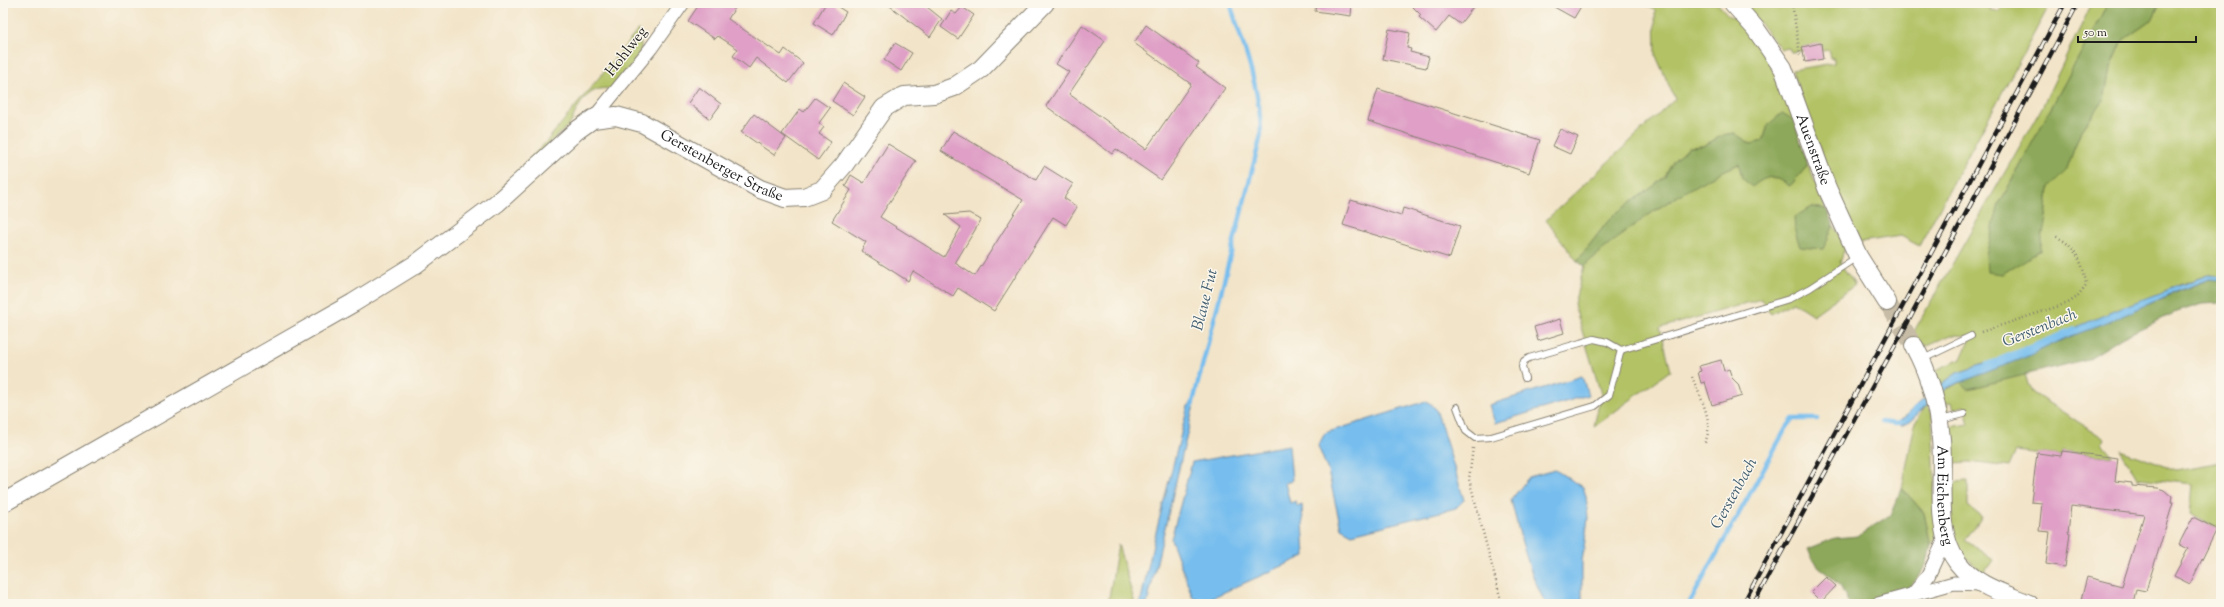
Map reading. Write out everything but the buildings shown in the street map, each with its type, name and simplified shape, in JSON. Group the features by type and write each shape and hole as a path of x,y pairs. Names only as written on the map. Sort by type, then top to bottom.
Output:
{"street":[{"name":"Hohlweg","path":"594,119 651,48 683,3"},
{"name":"Gerstenberger Straße","path":"3,503 353,303 416,264 497,203 576,131 594,119 616,116 642,123 760,189 785,198 804,197 822,190 844,166 884,108 904,96 934,94 954,87 981,70 1045,3"},
{"name":"Auenstraße","path":"1733,3 1755,28 1783,68 1815,160 1858,256 1887,302"},
{"name":"Am Eichenberg","path":"1918,353 1930,380 1938,414 1943,475 1942,517 1945,539 1958,563 1981,584 2029,604"},
{"path":"1913,594 1928,576 1945,539"},
{"path":"1878,604 1954,583 1981,584"}],"lane":[{"path":"1525,378 1522,367 1524,361 1574,344 1594,339 1608,342 1621,350 1789,300 1817,284 1858,256"},
{"path":"1918,353 1971,336"},
{"path":"1457,408 1466,431 1475,438 1491,437 1596,406 1610,395 1621,350"},
{"path":"1938,414 1964,414"}],"path":[{"path":"1792,3 1800,56"},
{"path":"1971,336 2062,305 2077,297 2086,285 2084,270 2066,241 2055,236"},
{"path":"1692,377 1707,415 1708,431 1704,444"},
{"path":"1475,438 1469,479 1502,604"}],"green space":[{"path":"1642,3 1717,3 1729,16 1737,19 1780,77 1794,120 1768,125 1763,141 1751,144 1734,133 1723,135 1703,146 1690,147 1674,160 1665,176 1654,186 1612,216 1577,261 1546,220 1675,99 1656,56 1655,10"},
{"path":"1993,3 1990,10 2000,11 2003,3 2040,3 2049,6 1919,246 1901,236 1860,242 1837,198 1792,70 1834,63 1834,58 1831,58 1829,50 1822,51 1820,44 1803,47 1803,51 1791,52 1789,48 1781,49 1744,4"},
{"path":"2092,3 2108,3 1999,204 2002,274 2014,266 2046,218 2049,188 2066,171 2081,130 2104,99 2110,70 2123,40 2152,20 2160,3 2221,3 2221,276 2208,275 2184,283 2012,355 1957,373 1940,385 1935,370 1961,359 1971,336 1951,335 1927,346 1920,343 1913,333 2041,109"},
{"path":"2108,3 2160,3 2152,20 2123,40 2110,70 2104,99 2081,130 2066,171 2049,188 2046,218 2040,251 2002,274 1987,272 1986,255 1999,204"},
{"path":"639,29 642,54 610,89 596,90 585,98 580,104 571,123 502,187 546,142"},
{"path":"1782,113 1794,120 1808,165 1790,186 1775,178 1767,178 1752,187 1742,178 1739,164 1697,185 1657,209 1620,236 1584,266 1577,261 1612,216 1654,186 1665,176 1674,160 1690,147 1703,146 1723,135 1734,133 1751,144 1763,141 1768,125"},
{"path":"1739,164 1742,178 1752,186 1762,179 1771,177 1790,186 1808,165 1826,209 1812,207 1834,225 1845,248 1840,263 1855,285 1813,315 1793,302 1771,314 1761,299 1660,328 1671,370 1594,427 1601,394 1574,304 1584,266 1620,235 1670,200 1707,178"},
{"path":"1812,207 1826,209 1834,225 1823,249 1800,247 1795,231 1794,217"},
{"path":"2209,279 2221,280 2221,303 2202,304 2171,314 2123,337 2088,359 1968,389 1961,382"},
{"path":"2025,374 2033,393 2105,439 2102,443 2114,457 2062,451 2061,456 2016,451 2009,467 1969,462 1953,463 1949,460 1949,427 1969,424 1964,406 1953,409 1951,402 1947,403 1948,410 1944,412 1945,402 1942,391 1961,382 1968,389"},
{"path":"1927,404 1932,413 1937,537 1931,546 1924,513 1902,488 1915,423"},
{"path":"2120,450 2176,470 2221,462 2221,531 2190,514 2193,484 2139,478 2139,480"},
{"path":"1968,481 1968,506 1982,517 1965,540 1993,560 1984,573 1962,552 1954,539 1952,530 1950,509 1951,488 1954,482"},
{"path":"1902,488 1924,513 1931,546 1926,565 1911,587 1864,604 1849,604 1841,587 1813,561 1808,549 1835,538 1858,536 1890,515"},
{"path":"1118,544 1135,604 1108,604"}],"water":[{"path":"2208,275 2221,276 2221,280 2209,279 2173,293 2107,323 2066,338 2026,357 1946,388 1909,422 1901,426 1899,421 1940,385 1957,373 2012,355 2130,304"},
{"path":"1582,376 1588,395 1495,423 1489,405"},
{"path":"1193,401 1194,405 1147,604 1140,604 1154,540 1188,406"},
{"path":"1427,401 1436,409 1464,500 1456,508 1352,534 1341,528 1328,471 1318,446 1325,433"},
{"path":"1289,445 1292,481 1285,483 1290,503 1296,501 1297,507 1302,505 1305,556 1202,602 1193,598 1171,539 1192,462"},
{"path":"1555,470 1583,487 1586,496 1588,518 1582,562 1582,604 1546,604 1529,566 1511,500 1529,477"}],"waterway":[{"name":"Blaue Fut","path":"1192,406 1261,135 1255,84 1230,3"},
{"name":"Gerstenbach","path":"1987,364 2075,329"},
{"name":"Gerstenbach","path":"1689,604 1785,430 1793,419 1817,419"},
{"name":"Gerstenbach","path":"1881,422 1896,424 1905,421"}],"tunnel":[{"path":"1887,302 1914,346"}],"railway":[{"path":"1743,604 2065,3"},
{"path":"1753,604 1909,320 2078,3"}]}
